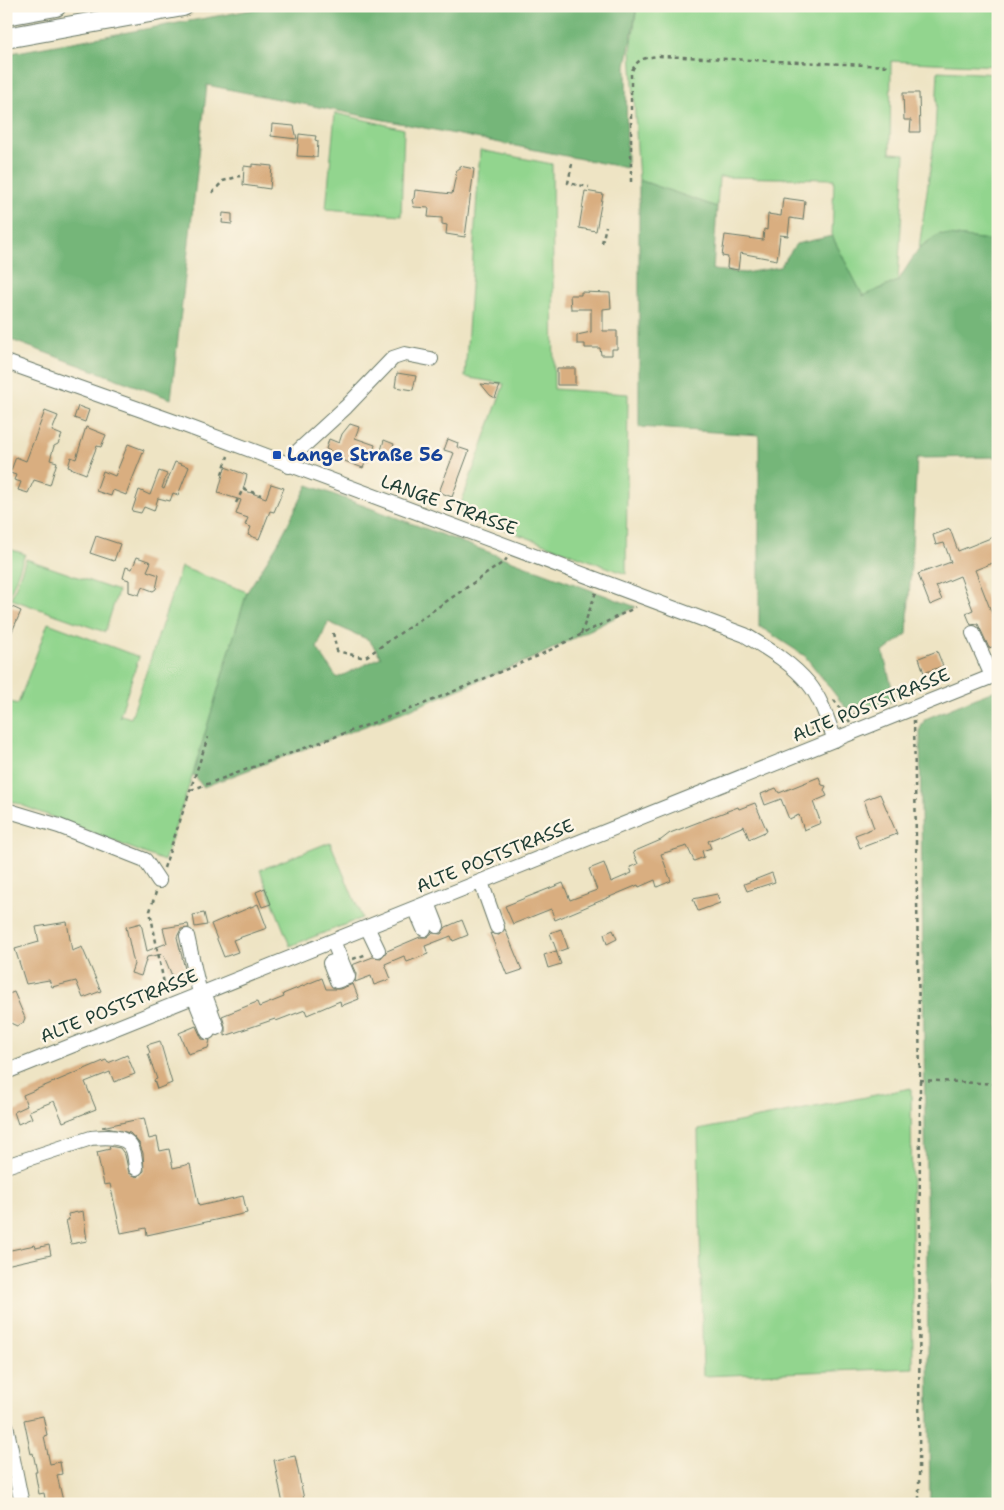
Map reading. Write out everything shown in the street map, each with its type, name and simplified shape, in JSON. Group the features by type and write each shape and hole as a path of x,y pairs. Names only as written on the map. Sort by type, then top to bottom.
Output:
{"highway":[{"path":"6,15 56,6"},
{"path":"6,38 183,6"}],"street":[{"path":"289,466 297,452 393,358 405,354 431,359"},
{"name":"LANGE STRASSE","path":"6,362 745,635 775,653 809,684 819,700 835,740"},
{"path":"973,633 995,675"},
{"name":"ALTE POSTSTRASSE","path":"6,1072 995,675"},
{"path":"6,810 59,826 145,860 159,881"},
{"path":"481,882 497,927"},
{"path":"422,906 430,927"},
{"path":"367,928 378,950"},
{"path":"187,936 199,994 212,1030"},
{"path":"333,941 342,961"},
{"path":"6,1166 91,1138 102,1137 118,1138 129,1143 132,1147 136,1168"},
{"path":"6,1425 22,1504"}],"path":[{"path":"632,182 631,73 635,63 640,60 659,56 890,66"},
{"path":"572,164 568,183 589,187"},
{"path":"212,193 223,181 240,176"},
{"path":"602,243 606,226"},
{"path":"222,474 228,456"},
{"path":"236,502 243,489 261,495"},
{"path":"333,633 337,651 361,657 367,656 507,559"},
{"path":"580,635 596,592"},
{"path":"208,737 191,790 421,705 538,656 636,607"},
{"path":"914,708 920,1080 920,1504"},
{"path":"342,961 378,950"},
{"path":"920,1080 998,1084"}],"green space":[{"path":"273,6 637,6 626,66 627,168 207,85 171,399 6,338 6,54"},
{"path":"637,6 998,6 998,66 891,61 890,153 905,154 898,281 863,296 832,236 834,179 719,177 717,207 639,180 631,50"},
{"path":"938,71 998,74 998,241 939,234 919,248 935,134"},
{"path":"335,113 404,129 401,215 326,209"},
{"path":"480,150 552,164 554,389 628,394 626,574 458,512 504,384 465,377"},
{"path":"639,180 717,207 713,270 745,273 780,267 796,244 832,236 863,296 898,281 919,248 939,234 998,241 998,457 917,458 907,634 883,652 895,700 857,711 845,707 805,656 759,626 759,435 639,427"},
{"path":"308,485 636,607 538,656 421,705 203,787 193,774 247,592 277,545","holes":["328,622 369,640 381,657 337,678 317,648"]},
{"path":"6,548 25,554 6,605"},
{"path":"26,559 118,591 105,632 11,599"},
{"path":"181,567 247,592 193,774 164,861 6,799 6,701 18,704 48,623 139,657 119,718 121,715 131,718"},
{"path":"998,689 998,1504 930,1504 920,729 925,719"},
{"path":"330,842 362,918 290,946 260,870"},
{"path":"911,1088 913,1368 703,1376 698,1130"}],"building":[{"path":"903,93 919,93 920,132 910,132 911,120 904,120"},
{"path":"272,124 294,126 297,139 271,136"},
{"path":"299,134 316,136 315,140 318,141 317,157 297,156"},
{"path":"252,164 272,166 270,189 243,185 244,166 252,167"},
{"path":"460,166 474,169 465,237 446,234 447,225 442,224 442,218 428,217 429,208 414,207 412,200 415,190 452,194 457,169 460,169"},
{"path":"585,191 603,194 596,231 579,228"},
{"path":"783,198 805,201 803,220 790,218 788,236 780,235 777,260 740,253 738,270 727,268 728,257 722,256 725,235 763,240 764,229 767,230 768,214 781,216"},
{"path":"223,213 232,214 232,224 222,223"},
{"path":"581,292 610,293 611,308 603,309 603,331 617,331 617,349 612,349 612,355 601,355 600,348 585,348 585,344 577,344 577,335 591,332 591,309 571,309 570,295 581,295"},
{"path":"557,368 575,368 575,385 557,385"},
{"path":"397,373 416,376 413,390 395,387"},
{"path":"481,384 500,386 495,398 490,395"},
{"path":"78,406 89,410 85,422 74,418"},
{"path":"45,411 58,416 52,431 62,435 58,444 54,446 50,460 57,462 50,485 34,480 28,493 18,490 21,482 14,480 16,475 10,473 16,457 26,461"},
{"path":"350,424 359,427 355,438 375,445 369,462 366,461 363,468 342,460 343,457 326,449 329,439 339,443 342,434"},
{"path":"86,427 106,435 101,447 97,446 86,474 68,467 71,457 76,459"},
{"path":"448,439 458,443 457,447 469,451 452,497 439,492 454,453 444,450"},
{"path":"384,440 394,444 389,457 380,454"},
{"path":"128,444 144,450 126,495 113,490 111,496 96,491 103,471 115,476"},
{"path":"175,462 189,467 178,495 173,493 170,501 158,498 154,511 144,507 141,513 132,511 139,490 150,495 159,471 167,474 162,488 164,489"},
{"path":"225,467 247,475 243,490 266,498 271,484 284,488 274,512 270,511 259,539 248,535 251,527 245,525 248,518 236,514 241,500 218,493"},
{"path":"950,529 958,551 998,535 998,561 975,570 998,629 998,645 989,648 978,624 971,625 966,613 973,610 960,576 936,586 942,600 930,605 918,574 951,562 944,543 936,545 933,535"},
{"path":"96,536 120,544 114,561 90,553"},
{"path":"137,557 151,562 147,571 159,575 156,589 153,591 142,587 139,595 129,592 129,580 123,578 126,567 132,569"},
{"path":"10,606 21,611 7,643 6,615"},
{"path":"937,651 943,666 924,673 919,658"},
{"path":"819,777 822,785 826,786 824,790 827,796 813,802 821,823 804,830 799,815 789,819 781,799 765,805 761,794 776,788 779,793"},
{"path":"880,794 897,834 860,848 855,835 874,828 864,800"},
{"path":"755,803 767,831 749,839 744,826 708,841 711,848 702,851 704,857 694,861 687,846 661,854 671,881 657,887 655,880 639,887 638,885 555,920 551,909 513,924 505,906 563,883 570,900 597,890 589,869 604,863 611,882 632,873 630,867 638,864 633,852 661,840 670,833 738,807 739,809"},
{"path":"772,873 775,882 747,891 744,884"},
{"path":"265,888 271,904 262,907 256,892"},
{"path":"717,894 720,903 698,911 693,899"},
{"path":"258,904 267,928 233,940 238,952 224,957 211,924"},
{"path":"204,913 207,925 195,927 193,915"},
{"path":"462,920 468,935 453,941 451,936 425,946 428,954 407,962 404,956 385,964 391,979 374,985 371,976 355,982 356,974 352,965 373,957 381,958 387,951 420,937 427,937 432,933 441,934 446,927"},
{"path":"67,922 72,951 82,947 101,991 83,998 76,981 52,987 49,980 26,984 15,949 39,942 36,927"},
{"path":"141,923 147,951 167,943 163,928 188,924 189,928 181,929 177,937 186,973 173,978 163,954 147,957 141,976 131,973 134,964 126,927"},
{"path":"505,929 522,970 507,975 490,933 499,935"},
{"path":"561,929 568,948 557,952 550,933"},
{"path":"613,930 617,939 607,944 604,934"},
{"path":"556,951 561,964 548,968 544,955"},
{"path":"322,978 326,989 340,989 353,984 359,999 341,1006 340,1001 307,1015 305,1010 225,1036 222,1016 257,1002 259,1007 284,997 283,994"},
{"path":"14,992 25,1018 23,1023 17,1026 6,1021 6,995"},
{"path":"196,1026 202,1039 210,1040 208,1048 188,1054 179,1033"},
{"path":"160,1041 172,1083 157,1089 154,1080 157,1079 148,1054 150,1053 147,1045"},
{"path":"127,1055 135,1074 114,1082 110,1072 85,1082 96,1109 63,1122 54,1101 29,1111 32,1118 18,1124 14,1112 27,1106 23,1095 106,1060 108,1063"},
{"path":"144,1118 149,1139 157,1137 160,1151 169,1149 173,1168 190,1164 199,1206 243,1196 247,1213 147,1235 146,1228 121,1233 110,1184 104,1185 97,1152 110,1149 109,1146 120,1148 125,1155 129,1173 137,1177 144,1171 143,1153 139,1143 130,1133 102,1127"},
{"path":"83,1211 87,1241 71,1244 66,1220 69,1220 68,1214"},
{"path":"35,1245 36,1248 49,1245 51,1255 6,1265 6,1251"},
{"path":"43,1416 47,1435 44,1436 50,1464 60,1462 62,1474 57,1475 63,1501 51,1504 46,1504 44,1493 39,1494 35,1472 37,1472 24,1420"},
{"path":"295,1456 305,1504 283,1504 274,1460"}],"place":[{"name":"Lange Straße 56","path":"277,455"}]}
